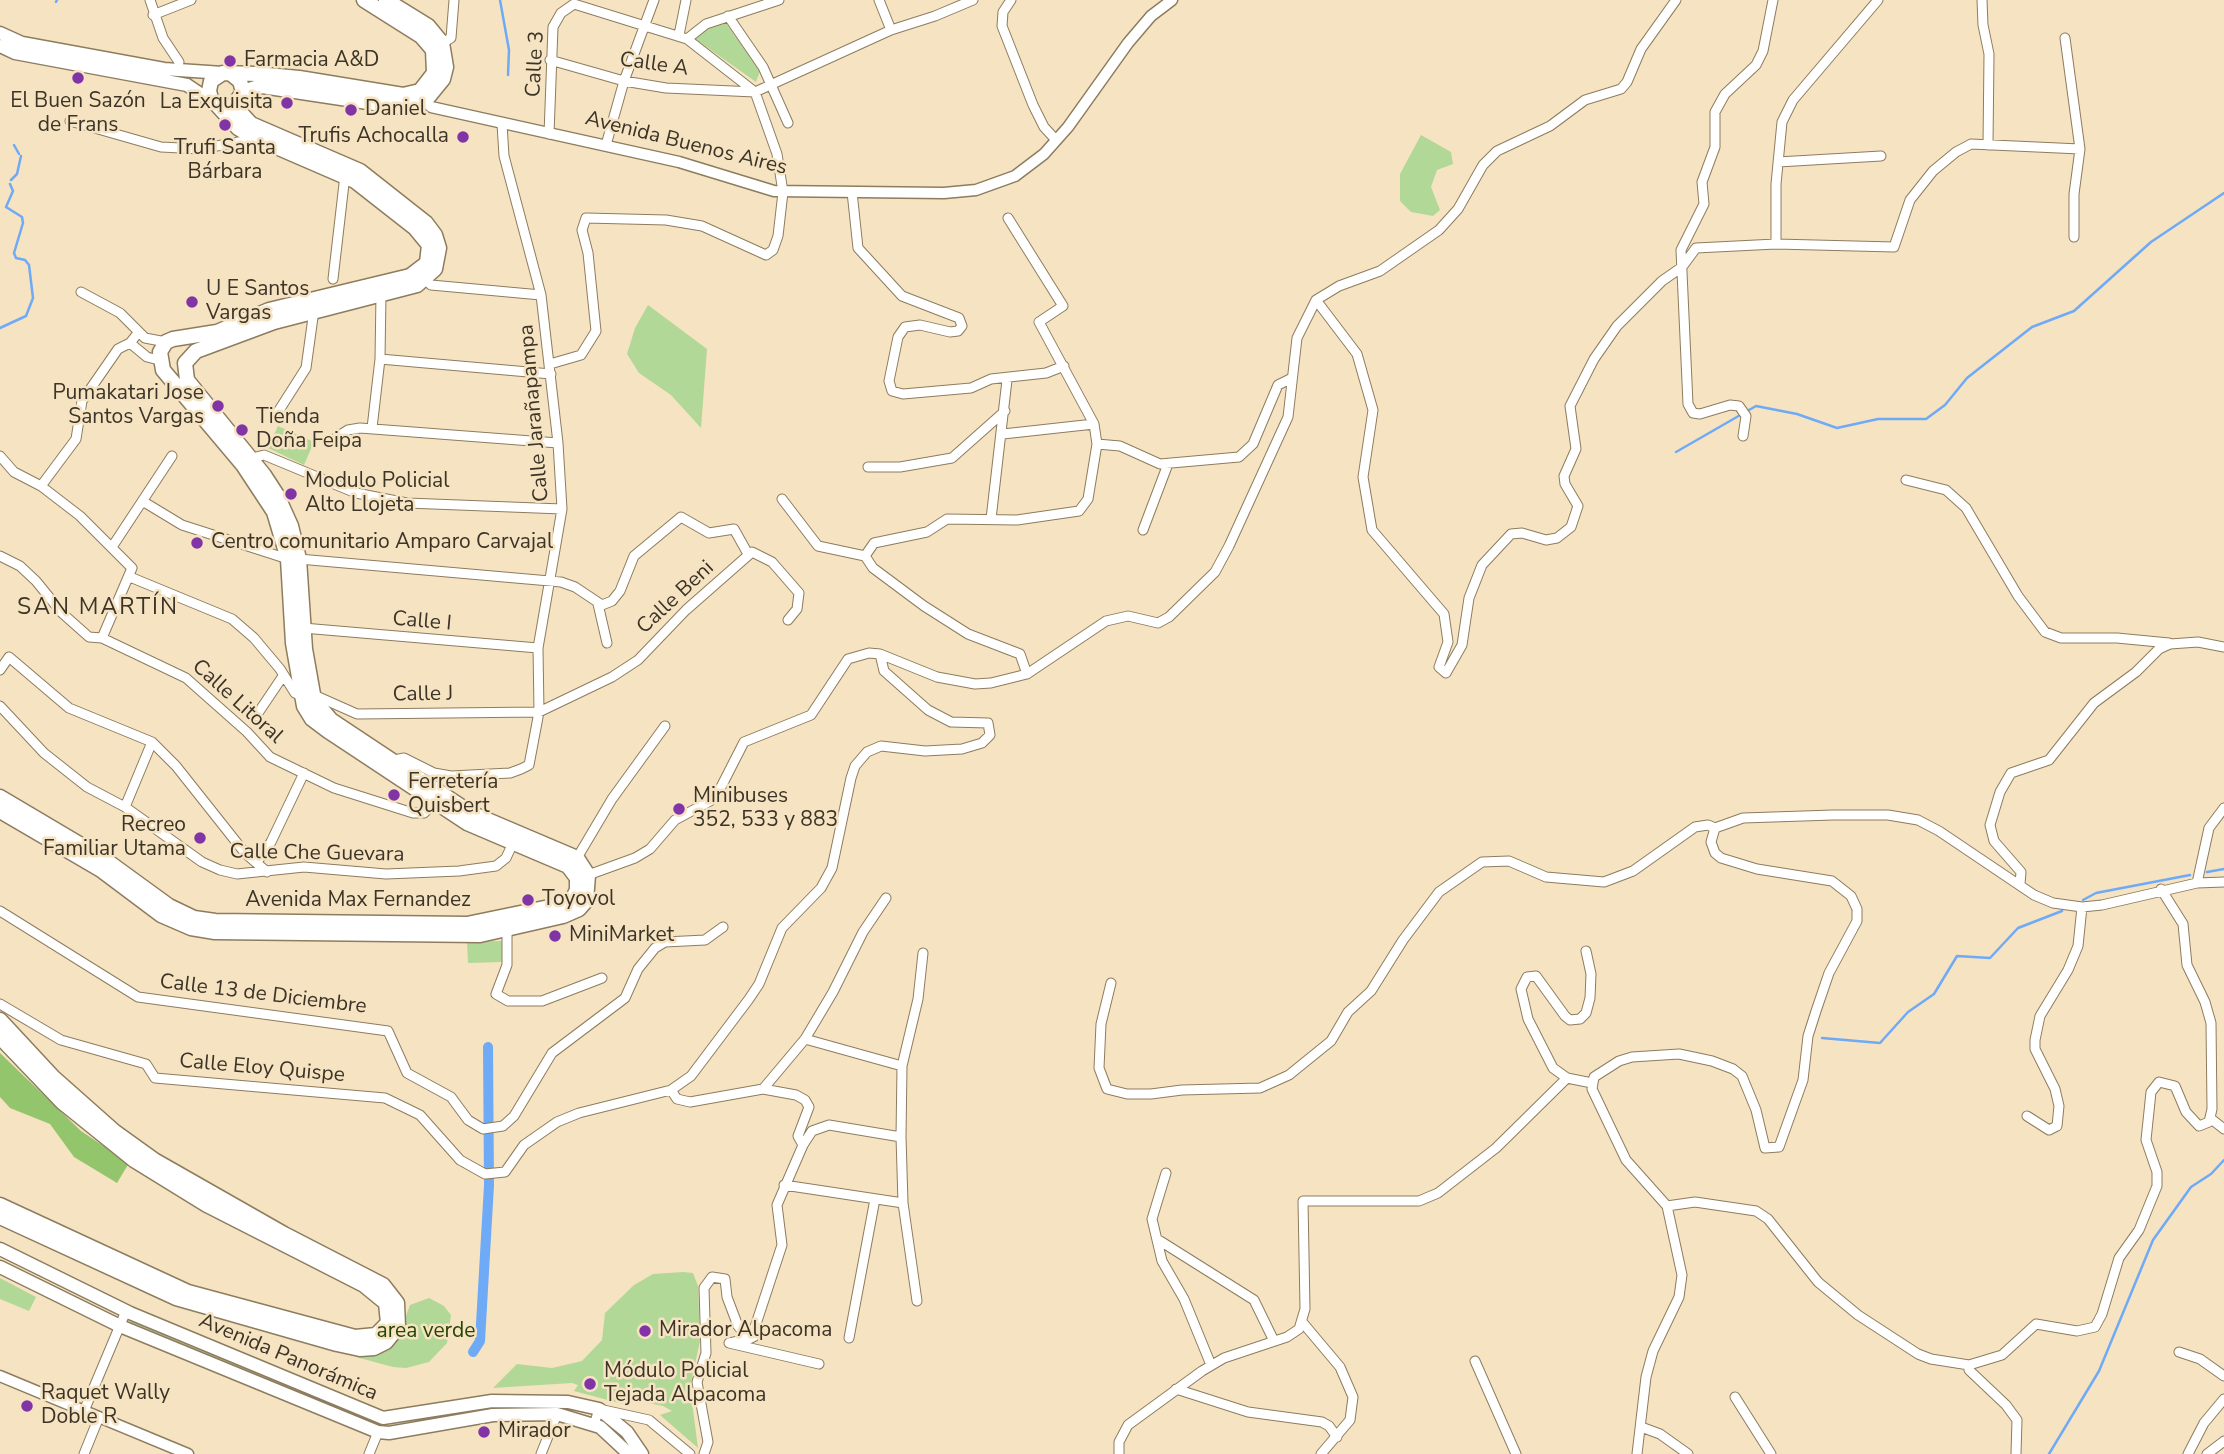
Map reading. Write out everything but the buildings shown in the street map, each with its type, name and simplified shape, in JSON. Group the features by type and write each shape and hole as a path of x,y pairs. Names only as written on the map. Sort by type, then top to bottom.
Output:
{"main road":[{"path":"364,0 428,42 435,61 434,73 422,96"},
{"path":"386,0 428,26 442,43 446,67 443,79 422,96"},
{"name":"Avenida Buenos Aires","path":"0,33 22,43 162,74 194,88 214,103"},
{"name":"Avenida Buenos Aires","path":"0,47 15,53 162,74 227,73 299,78 422,96"},
{"path":"248,461 163,370 159,360 166,342 217,332 269,310 312,305 422,275 429,255 425,238 347,170 250,124 240,112 240,81 227,73 209,86 214,103 238,128 251,136 347,170"},
{"name":"Avenida Buenos Aires","path":"241,96 262,86 401,107 422,96"},
{"path":"214,103 228,108 241,96"},
{"path":"306,695 303,628 294,559 248,461 187,380 185,363 196,351 312,305"},
{"path":"294,559 293,643 306,695 322,713 396,771 437,798 568,866 582,876"},
{"name":"Avenida Max Fernandez","path":"0,797 79,850 162,915 215,932 480,934 506,923 563,916 579,909 588,894 582,876"},
{"name":"Avenida Max Fernandez","path":"0,811 79,850"},
{"path":"515,840 577,858 582,876"},
{"path":"0,1020 52,1077 151,1165"},
{"path":"0,1037 62,1102 151,1165 271,1239 330,1262 382,1297 389,1316 382,1332 369,1337 355,1337 177,1293 0,1217"},
{"path":"0,1205 177,1293"},
{"name":"Avenida Panorámica","path":"0,1249 126,1311 383,1418 492,1401 599,1409 627,1432 642,1454"},
{"name":"Avenida Panorámica","path":"0,1266 121,1326 378,1432 389,1433 493,1415 559,1408"},
{"path":"559,1408 594,1425 629,1454"},
{"path":"378,1432 383,1418"}],"street":[{"path":"150,0 153,15 169,50 179,62"},
{"path":"153,15 191,0"},
{"path":"442,43 451,38 454,0"},
{"path":"606,145 624,81 654,0"},
{"path":"683,37 685,0"},
{"path":"683,37 728,16 779,0"},
{"path":"879,0 891,30"},
{"path":"755,92 891,30 936,16 973,0"},
{"path":"1011,0 1003,12 1002,26 1033,105 1044,127 1056,140"},
{"name":"Avenida Buenos Aires","path":"422,96 431,107 606,145 783,192 944,193 976,190 1002,183 1030,167 1056,140 1128,43 1151,16 1171,0"},
{"path":"582,876 635,859 650,849 675,820 710,801 721,787 738,750 751,736 811,715 848,659 869,653 880,654 955,682 990,683 1027,674 1106,621 1128,616 1154,623 1163,621 1214,572 1288,417 1297,338 1316,300 1339,286 1380,271 1439,230 1458,209 1483,164 1497,151 1550,126 1585,100 1621,89 1646,41 1676,0"},
{"path":"1743,436 1746,415 1739,406 1730,405 1700,414 1693,413 1688,404 1681,250 1704,204 1702,182 1715,147 1715,112 1725,94 1756,65 1763,51 1773,0"},
{"path":"1776,244 1782,122 1793,100 1878,0"},
{"path":"1982,0 1983,25 1989,54 1988,145"},
{"name":"Calle 3","path":"550,134 553,27 561,13 574,4 645,25"},
{"path":"728,16 771,83 788,123"},
{"path":"380,359 550,369 581,355 596,331 589,253 582,230 586,218 666,220 702,226 766,255 773,250 778,236 783,192 777,153 755,92 683,37 645,25"},
{"path":"2065,38 2080,149 2074,194 2074,237"},
{"path":"162,74 169,50"},
{"name":"Calle A","path":"550,60 624,81 666,88 755,92"},
{"path":"70,121 145,145 185,149 231,144 251,136"},
{"name":"Calle Jarañapampa","path":"396,771 399,759 404,758 439,775 510,773 529,765 539,712 538,648 562,509 558,443 541,295 504,156 502,124"},
{"path":"1316,300 1357,354 1373,410 1363,477 1371,530 1444,614 1448,642 1439,667 1446,673 1462,645 1469,598 1482,565 1511,534 1522,533 1546,540 1558,538 1571,527 1578,506 1565,484 1564,476 1576,449 1570,406 1594,359 1617,326 1682,267 1696,248 1776,244 1894,247 1910,200 1933,171 1971,144 2080,149"},
{"path":"1778,162 1881,156"},
{"path":"332,279 347,170"},
{"path":"852,192 858,248 902,296 959,318 962,326 958,331 950,332 920,325 905,327 898,337 891,370 889,381 892,391 903,394 971,388 991,379 1007,380 1057,371 1064,366"},
{"path":"866,556 874,543 927,532 947,519 1017,520 1079,511 1088,499 1097,444 1094,424 1038,322 1063,306 1007,218"},
{"path":"422,275 431,285 541,295"},
{"path":"372,428 380,359 380,288"},
{"path":"81,292 120,313 145,338 166,342"},
{"path":"276,415 306,368 312,305"},
{"path":"41,486 76,439 82,401 118,349 130,343 138,333"},
{"path":"130,343 146,357 159,360"},
{"path":"1097,444 1120,446 1149,461 1168,464 1226,460 1244,454 1254,444 1278,385 1292,378"},
{"path":"991,519 1003,434 1007,380"},
{"path":"868,467 900,467 952,458 1004,411"},
{"path":"1003,434 1094,424"},
{"path":"337,437 348,430 372,428 558,443"},
{"path":"248,461 264,454 356,493 407,503 562,509"},
{"path":"0,456 13,472 41,486 80,516 132,568 131,577 102,638"},
{"path":"112,548 172,456"},
{"path":"1143,530 1168,464"},
{"path":"1906,480 1946,490 1966,508 2018,596 2045,632 2062,638 2198,642 2224,647"},
{"path":"782,499 818,546 866,556 873,568 924,606 968,634 1020,654 1027,674"},
{"path":"144,502 182,526 294,559 551,582 575,587 598,604 607,643"},
{"path":"598,604 612,601 634,556 681,517 709,533 734,529 748,554 756,552 772,562 799,593 797,609 788,620"},
{"name":"Calle Beni","path":"539,712 612,677 638,660 651,643 748,554"},
{"name":"Calle Litoral","path":"0,556 20,566 36,581 62,614 89,637 102,638 177,672 247,733 270,757 334,788 413,813 424,813 437,798"},
{"path":"131,577 232,619 254,638 295,693 306,695"},
{"name":"Calle I","path":"303,628 538,648"},
{"path":"2020,884 2021,872 2004,856 1991,831 1991,820 2006,780 2015,771 2049,760 2094,703 2136,672 2159,649 2170,643"},
{"path":"803,1145 798,1136 809,1107 806,1100 796,1095 763,1089 690,1102 677,1099 671,1090 691,1076 749,999 760,984 782,928 821,888 832,868 855,766 867,752 881,746 925,751 962,749 982,743 990,735 988,723 951,722 928,710 884,671 880,654"},
{"path":"0,670 9,657 69,708 152,742 176,766 245,853 267,872"},
{"path":"256,716 283,676"},
{"name":"Calle J","path":"306,695 357,714 539,712"},
{"name":"Calle Che Guevara","path":"0,706 44,753 87,788 125,807 202,862 237,874 304,867 341,867 386,874 468,870 496,866 506,858 515,840"},
{"path":"577,858 612,799 665,726"},
{"path":"125,807 152,742"},
{"path":"257,862 271,842 303,774"},
{"path":"2197,883 2209,828 2224,808"},
{"path":"1111,983 1101,1024 1099,1068 1107,1089 1127,1094 1151,1094 1182,1090 1260,1088 1289,1074 1331,1041 1348,1012 1371,991 1403,940 1439,892 1482,862 1508,861 1546,877 1604,882 1633,871 1695,827 1708,825 1715,828 1744,818 1888,815 1918,820 2034,895 2053,904 2102,905 2161,889 2224,882"},
{"path":"1637,1454 1646,1377 1653,1351 1683,1285 1667,1206 1626,1160 1592,1089 1592,1083 1599,1073 1632,1057 1679,1054 1712,1061 1733,1069 1742,1076 1756,1110 1765,1148 1779,1147 1785,1138 1803,1080 1808,1036 1829,973 1857,921 1857,909 1852,896 1832,881 1757,869 1721,858 1711,842 1715,828"},
{"path":"1667,1206 1695,1202 1756,1211 1768,1219 1818,1282 1858,1315 1918,1354 1945,1363 1969,1365 2002,1355 2036,1324 2085,1331 2099,1324 2119,1258 2139,1230 2157,1186 2157,1172 2146,1140 2151,1091 2159,1082 2170,1083 2179,1090 2192,1121 2202,1126 2210,1118 2210,1023 2205,1002 2188,965 2183,923 2161,889"},
{"path":"763,1089 805,1039 833,992 863,932 886,898"},
{"path":"2027,1116 2049,1130 2057,1126 2059,1106 2055,1089 2035,1049 2035,1040 2040,1016 2068,970 2078,946 2082,906"},
{"name":"Calle 13 de Diciembre","path":"0,911 138,997 378,1027 388,1031 407,1073 450,1097 468,1121 483,1129 503,1126 524,1103 558,1046 625,998 638,969 655,948 666,942 705,940 723,927"},
{"path":"506,923 507,965 496,994 508,1001 542,1001 602,978"},
{"path":"1586,950 1591,974 1590,998 1586,1013 1580,1019 1570,1020 1565,1016 1535,976 1527,977 1521,989 1528,1019 1539,1046 1553,1068 1567,1078 1592,1083"},
{"path":"917,1301 903,1203 902,1066 918,999 923,953"},
{"name":"Calle Eloy Quispe","path":"0,1004 61,1040 146,1064 155,1078 373,1096 407,1107 420,1115 460,1160 485,1174 505,1172 532,1139 557,1122 579,1113 671,1090"},
{"path":"805,1039 902,1066"},
{"path":"1321,1454 1350,1420 1354,1409 1352,1390 1340,1367 1303,1323 1303,1200 1419,1201 1438,1193 1496,1149 1567,1078"},
{"path":"2210,1118 2224,1129"},
{"path":"820,1364 729,1343 755,1336 755,1327 782,1245 777,1205 784,1185 812,1131 829,1125 901,1137"},
{"path":"1166,1173 1153,1219 1162,1261 1184,1299 1211,1366"},
{"path":"784,1185 903,1203"},
{"path":"849,1338 875,1199"},
{"path":"1157,1239 1254,1300 1274,1341"},
{"path":"704,1454 708,1443 697,1382 706,1353 704,1288 712,1277 725,1279 727,1297 738,1326 749,1339"},
{"path":"84,1411 126,1311"},
{"path":"1119,1454 1119,1442 1128,1426 1177,1389 1211,1366 1287,1337 1303,1323"},
{"path":"2179,1352 2200,1359 2224,1376"},
{"path":"1475,1361 1516,1454"},
{"path":"1969,1365 1969,1370 2006,1405 2017,1420 2017,1454"},
{"path":"0,1376 188,1454"},
{"path":"1177,1389 1248,1412 1322,1422 1329,1426 1337,1437"},
{"path":"1735,1397 1771,1454"},
{"path":"2189,1454 2204,1423 2224,1399"},
{"path":"541,1454 559,1408"},
{"path":"594,1425 599,1409 649,1420 690,1454"},
{"path":"84,1454 99,1417"},
{"path":"1641,1427 1660,1434 1688,1454"},
{"path":"369,1454 378,1432"},
{"path":"2207,1454 2224,1441"}],"green space":[{"path":"725,22 760,71 756,82 694,38 697,34"},
{"path":"1421,135 1451,152 1453,164 1437,170 1431,187 1440,210 1433,216 1411,212 1400,201 1400,174"},
{"path":"648,305 707,349 701,428 671,395 639,373 627,354 635,328"},
{"path":"278,426 314,442 304,465 268,448"},
{"path":"502,941 503,962 468,963 467,942"},
{"path":"0,1053 81,1131 129,1163 117,1183 74,1157 50,1124 10,1108 0,1097"},
{"name":"area verde","path":"693,1273 698,1286 700,1341 690,1387 698,1448 660,1415 672,1411 663,1406 628,1399 626,1404 619,1403 574,1391 578,1385 572,1383 493,1388 517,1364 552,1368 582,1361 602,1340 605,1313 634,1285 653,1274"},
{"path":"0,1278 36,1297 29,1311 0,1299"},
{"name":"area verde","path":"429,1298 444,1306 451,1315 447,1343 429,1362 406,1368 356,1357 360,1349 404,1321 410,1305"},
{"path":"131,1320 372,1420 372,1422 131,1323"}],"waterway":[{"path":"500,0 509,50 508,75"},
{"path":"14,145 19,154"},
{"path":"11,180 17,174 21,156"},
{"path":"0,328 26,316 33,298 29,265 25,260 16,258 14,253 23,223 22,217 6,207 13,191 10,184"},
{"path":"1676,452 1756,406 1797,414 1837,428 1878,419 1926,419 1945,405 1967,378 2032,327 2074,311 2151,242 2224,193"},
{"path":"2207,872 2224,869"},
{"path":"2083,900 2096,893 2190,875"},
{"path":"1822,1038 1880,1043 1908,1012 1934,994 1957,956 1990,958 2018,928 2062,911"},
{"path":"473,1352 480,1341 489,1185 488,1047"},
{"path":"2049,1454 2099,1371 2153,1240 2191,1187 2211,1174 2224,1160"}],"place":[{"name":"Farmacia A&D","path":"230,61"},
{"name":"El Buen Sazón de Frans","path":"78,78"},
{"name":"La Exquisita","path":"287,103"},
{"name":"Daniel","path":"351,110"},
{"name":"Trufi Santa Bárbara","path":"225,125"},
{"name":"Trufis Achocalla","path":"463,137"},
{"name":"U E Santos Vargas","path":"192,302"},
{"name":"Pumakatari Jose Santos Vargas","path":"218,406"},
{"name":"Tienda Doña Feipa","path":"242,430"},
{"name":"Modulo Policial Alto Llojeta","path":"291,494"},
{"name":"Centro comunitario Amparo Carvajal","path":"197,543"},
{"name":"Ferretería Quisbert","path":"394,795"},
{"name":"Minibuses 352, 533 y 883","path":"679,809"},
{"name":"Recreo Familiar Utama","path":"200,838"},
{"name":"Toyovol","path":"528,900"},
{"name":"MiniMarket","path":"555,936"},
{"name":"Mirador Alpacoma","path":"645,1331"},
{"name":"Módulo Policial Tejada Alpacoma","path":"590,1384"},
{"name":"Raquet Wally Doble R","path":"27,1406"},
{"name":"Mirador","path":"484,1432"}],"district":[{"name":"SAN MARTÍN","path":"98,608"}]}
